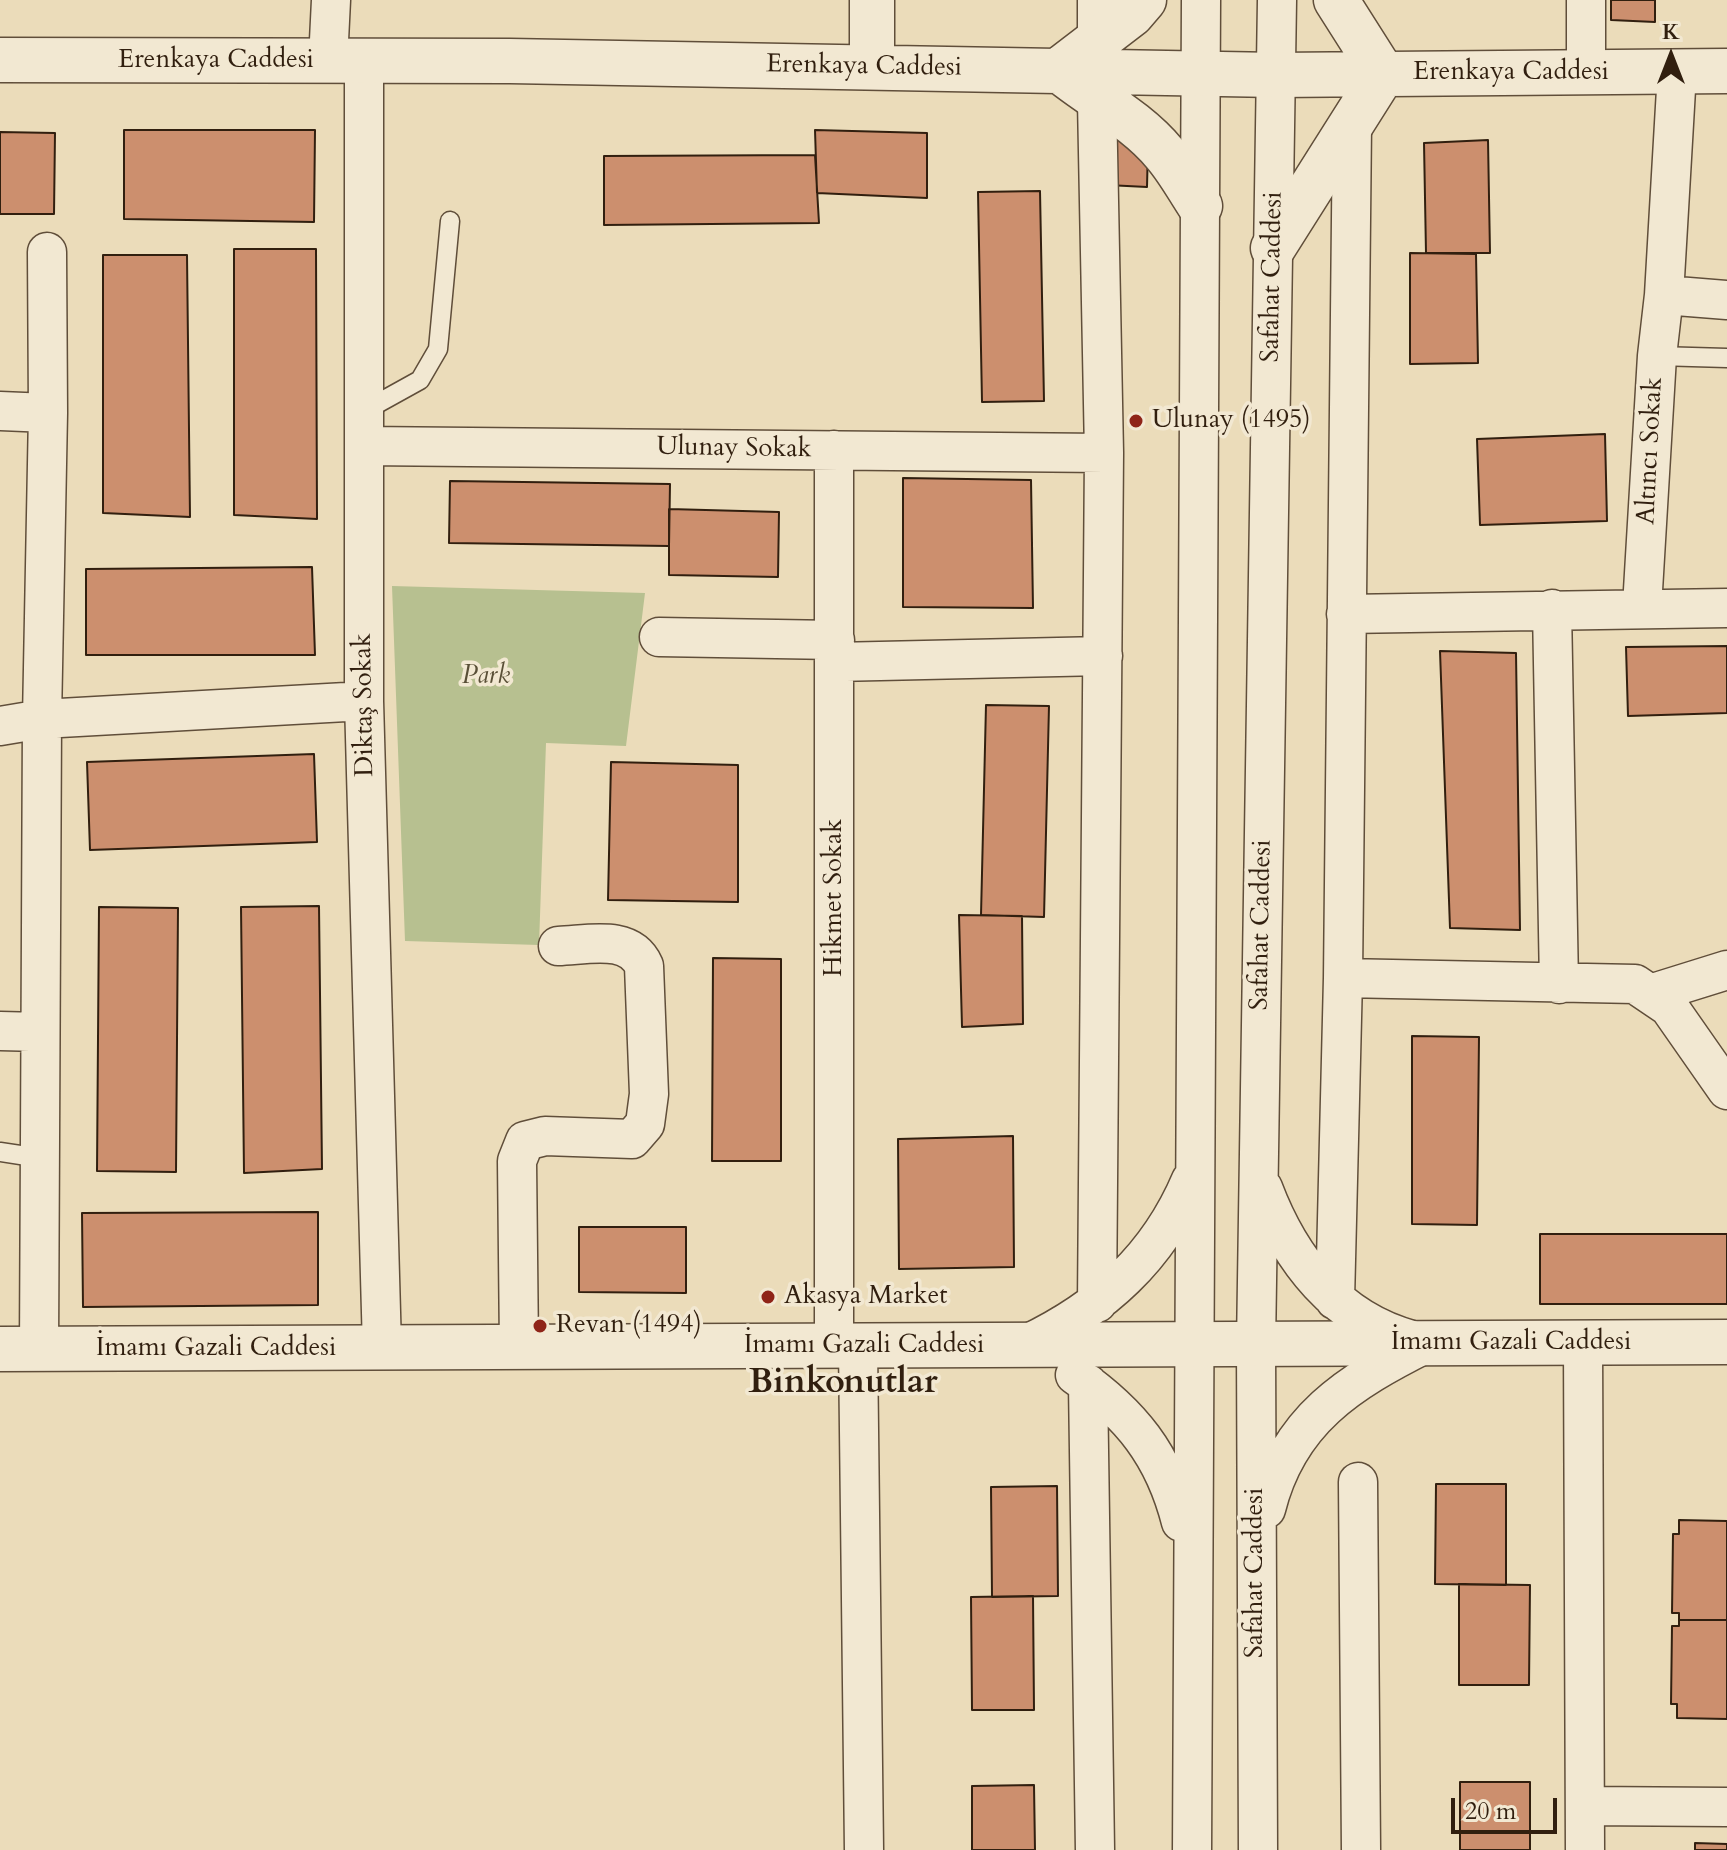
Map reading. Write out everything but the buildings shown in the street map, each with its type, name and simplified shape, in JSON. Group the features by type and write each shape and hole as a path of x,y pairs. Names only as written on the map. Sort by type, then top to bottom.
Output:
{"street":[{"name":"Diktaş Sokak","path":"331,0 346,61 364,429 364,701 382,1348"},
{"path":"872,0 872,67"},
{"path":"1144,0 1132,14 1097,20 1059,70 1097,101 1130,121 1164,152 1200,206"},
{"path":"1192,1850 1191,1558 1201,0"},
{"name":"Safahat Caddesi","path":"1258,1850 1256,1345 1277,0"},
{"path":"1586,0 1586,73"},
{"path":"1273,248 1383,74 1344,5"},
{"name":"Erenkaya Caddesi","path":"0,60 872,67 1276,75 1727,71"},
{"name":"Altıncı Sokak","path":"1642,607 1677,72"},
{"path":"1097,101 1104,453 1097,1303"},
{"path":"1335,1300 1343,978 1352,124"},
{"path":"20,1349 40,1158 47,252"},
{"path":"1664,295 1727,300"},
{"path":"0,411 48,413"},
{"name":"Ulunay Sokak","path":"364,429 834,450 1104,453"},
{"name":"Hikmet Sokak","path":"834,450 846,1346 864,1850"},
{"path":"1346,614 1727,608"},
{"path":"1552,609 1559,984"},
{"path":"659,637 835,651 1103,656"},
{"path":"0,726 42,719 364,701"},
{"path":"519,1348 517,1161 525,1141 545,1136 632,1139 645,1124 649,1094 644,966 638,953 625,944 558,946"},
{"path":"1650,994 1727,970"},
{"path":"1343,978 1635,984 1669,1007 1727,1090"},
{"path":"0,1031 40,1032"},
{"path":"1024,1345 1074,1321 1097,1303 1160,1237 1177,1213 1195,1173"},
{"path":"1259,1176 1274,1219 1292,1249 1335,1300 1382,1332 1427,1343"},
{"name":"İmamı Gazali Caddesi","path":"20,1349 1727,1342"},
{"path":"1256,1549 1271,1488 1284,1456 1304,1428 1353,1384 1427,1343"},
{"path":"1583,1343 1585,1850"},
{"path":"1024,1345 1088,1384 1143,1435 1175,1499 1191,1558"},
{"path":"1088,1384 1095,1850"},
{"path":"1358,1482 1361,1850"},
{"path":"1585,1806 1727,1807"}],"lane":[{"path":"364,429 420,380 438,349 450,221"},
{"path":"1657,356 1727,358"},
{"path":"0,1152 40,1158"}],"green space":[{"name":"Park","path":"392,586 645,593 626,746 546,743 539,945 405,941"}],"place":[{"name":"Ulunay (1495)","path":"1136,421"},
{"name":"Akasya Market","path":"768,1297"},
{"name":"Revan (1494)","path":"540,1326"}],"district":[{"name":"Binkonutlar","path":"843,1384"}]}
